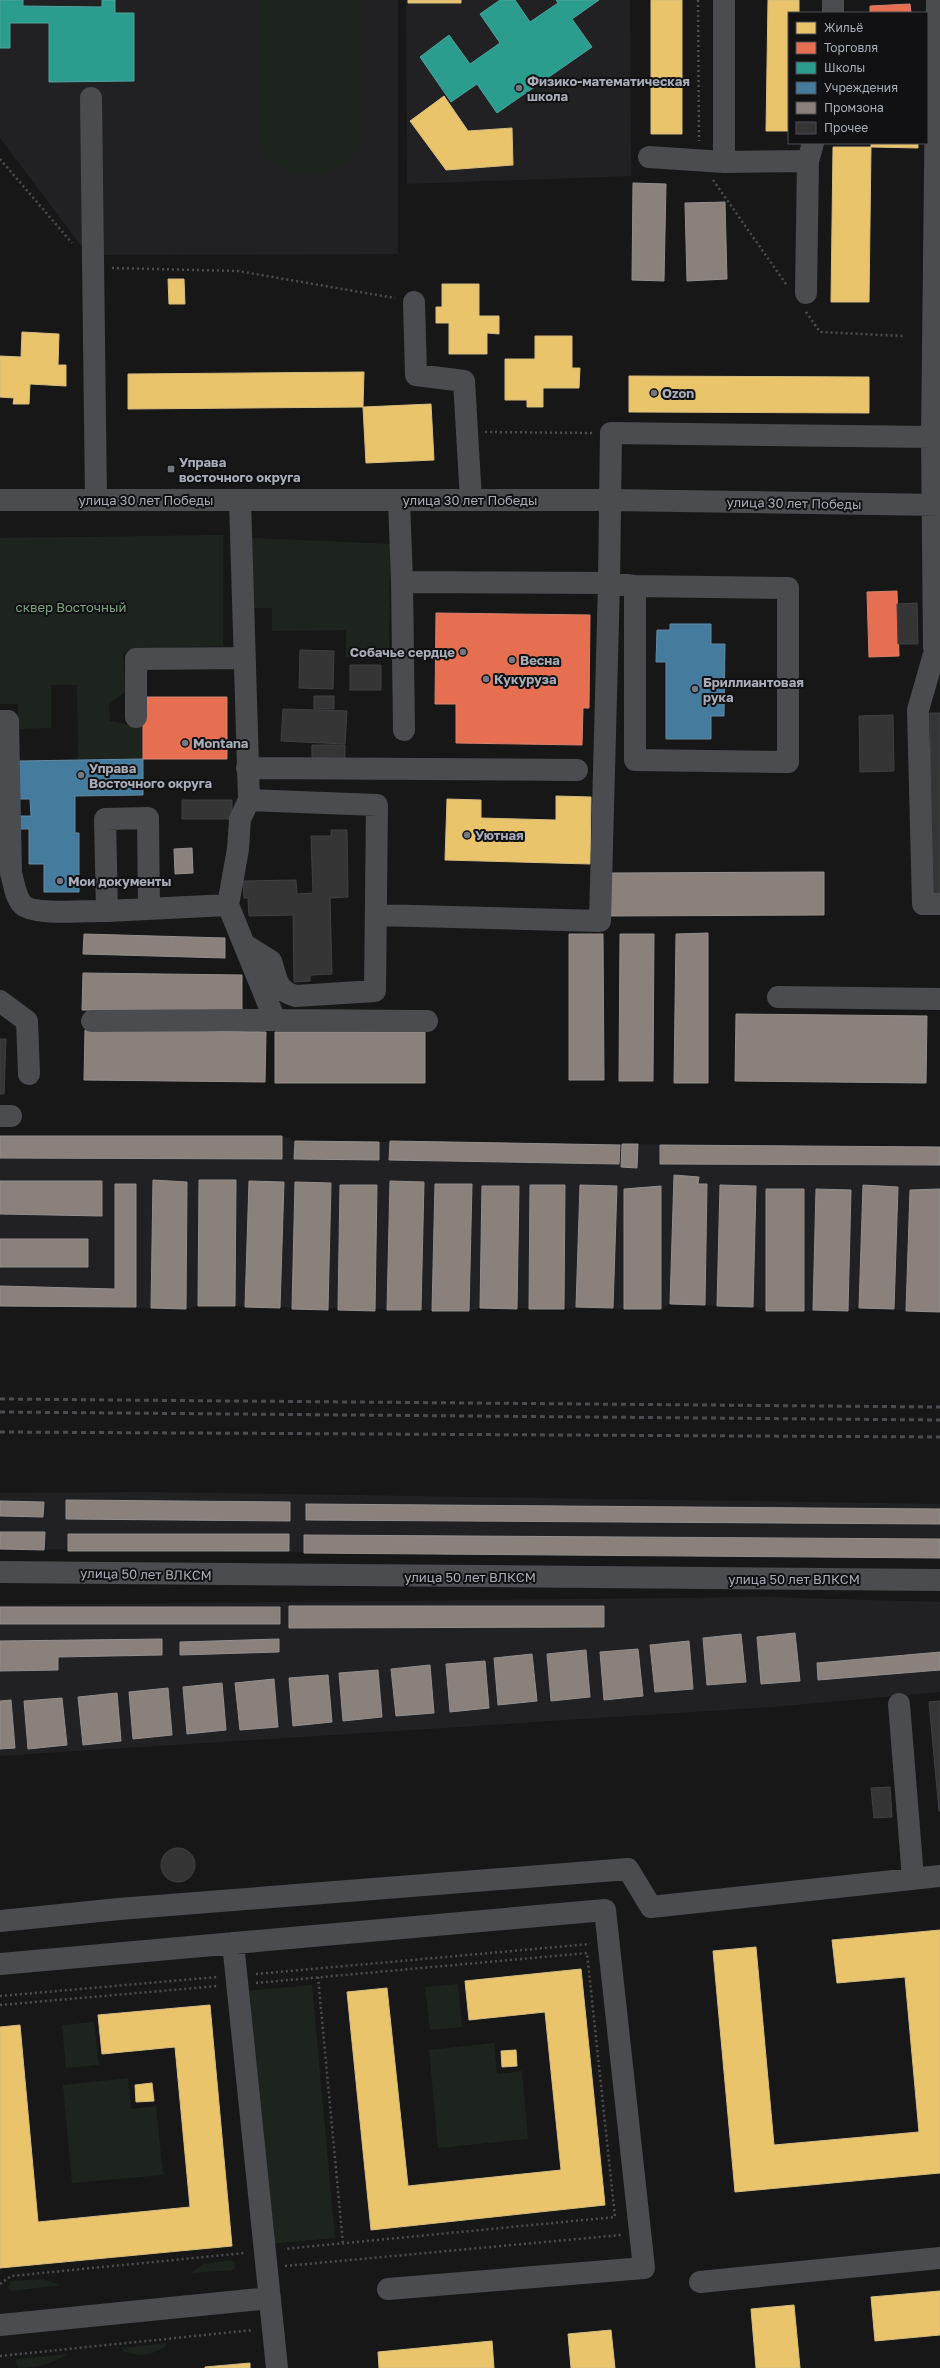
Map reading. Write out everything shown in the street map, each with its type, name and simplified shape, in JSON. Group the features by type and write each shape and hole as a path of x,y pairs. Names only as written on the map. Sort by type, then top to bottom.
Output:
{"street":[{"path":"724,0 724,162"},
{"path":"937,0 935,52 932,437 936,505 934,647 938,647 918,710 918,717 923,904 940,904"},
{"path":"91,98 96,500"},
{"path":"649,157 724,162 810,152 799,296"},
{"path":"414,302 416,375 464,381 471,500"},
{"path":"376,915 600,921 609,583 611,433 932,437"},
{"name":"улица 30 лет Победы","path":"0,500 610,500 936,505"},
{"path":"240,500 249,800 240,819 238,849 228,905 275,1020"},
{"path":"399,500 402,582 404,730"},
{"path":"402,582 609,583 635,586 788,588 788,762 635,760 635,586"},
{"path":"136,717 136,659 244,658"},
{"path":"0,721 8,721 11,873 17,895 23,904 30,909 107,910 228,905"},
{"path":"247,768 578,770"},
{"path":"245,945 272,961 279,986 285,993 296,996 375,991 377,805 249,800"},
{"path":"107,910 105,818 148,818 149,909"},
{"path":"778,997 940,999"},
{"path":"0,1001 27,1021 29,1074"},
{"path":"92,1021 427,1021"},
{"name":"улица 50 лет ВЛКСМ","path":"0,1572 940,1580"},
{"path":"899,1704 913,1878"},
{"path":"0,1921 119,1909 628,1869 651,1907 940,1876"},
{"path":"0,1964 605,1910 644,2268 388,2289"},
{"path":"233,1944 231,1984 256,2258 270,2298 277,2368"},
{"path":"700,2282 940,2258"},
{"path":"0,2325 270,2298"}],"path":[{"path":"698,0 699,160 799,296 820,332 904,336"},
{"path":"0,159 93,268 238,271 414,302"},
{"path":"467,432 611,433"},
{"path":"0,2005 220,1986 596,1943"},
{"path":"0,1996 231,1984 587,1953 615,2217 343,2244 256,2258"},
{"path":"318,1977 343,2244"},
{"path":"0,2284 11,2276 256,2258 626,2235"},
{"path":"244,2245 256,2258"},
{"path":"0,2356 253,2328 254,2336"}],"shaded area":[{"path":"0,0 398,0 398,254 88,255 0,138"},
{"name":"Физико-математическая школа","path":"406,0 630,0 631,176 407,184"},
{"path":"0,1136 282,1136 295,1141 940,1147 940,1312 859,1308 848,1311 766,1311 753,1307 670,1304 661,1309 480,1308 469,1311 235,1306 198,1306 186,1309 0,1306"},
{"path":"147,1492 940,1504 940,1558 0,1549 0,1493"},
{"path":"767,1597 940,1602 940,1692 773,1707 0,1756 0,1605"}],"green space":[{"path":"259,0 360,0 361,138 354,153 345,164 333,171 321,175 298,175 288,172 269,160 259,146"},
{"name":"сквер Восточный","path":"223,535 223,646 131,649 123,655 125,692 109,704 110,721 143,727 143,759 78,760 77,685 51,685 51,728 18,729 18,704 0,704 0,538"},
{"path":"252,538 390,544 389,658 346,657 346,630 272,631 272,608 252,608"},
{"path":"458,1984 462,2027 430,2030 425,1987"},
{"path":"312,1985 335,2238 269,2244 246,1991"},
{"path":"94,2022 99,2065 66,2068 62,2025"},
{"path":"494,2043 497,2074 522,2071 528,2139 438,2148 429,2050"},
{"path":"128,2078 131,2109 156,2106 163,2175 72,2183 63,2085"},
{"path":"230,2260 234,2262 235,2266 233,2270 191,2273 204,2264"},
{"path":"42,2279 61,2285 11,2291 8,2288 11,2281"},
{"path":"166,2343 166,2346 150,2354 140,2355 129,2353 123,2351 122,2348"},
{"path":"68,2354 39,2366 19,2368 16,2362 18,2359"}],"building: Жильё":[{"path":"408,0 461,0 461,3 408,3"},
{"path":"651,0 682,0 682,134 651,134"},
{"path":"768,0 799,0 799,12 788,12 788,131 766,131"},
{"path":"444,96 468,131 512,128 513,165 446,170 410,121"},
{"path":"871,144 918,144 918,148 871,147"},
{"path":"833,147 871,147 869,302 831,302"},
{"path":"168,279 184,279 185,304 169,304"},
{"path":"442,284 479,284 479,316 499,316 499,334 487,333 487,354 449,354 449,323 436,323 436,307 442,307"},
{"path":"22,332 59,334 58,365 66,365 66,386 30,384 29,404 13,404 14,398 0,397 0,356 21,357"},
{"path":"535,336 572,336 572,368 580,368 579,388 543,388 543,407 527,407 527,400 505,400 505,359 535,359"},
{"path":"364,372 363,407 128,409 128,374"},
{"path":"629,376 869,377 869,413 629,412"},
{"path":"431,404 434,460 366,463 363,407"},
{"path":"556,796 591,797 590,864 445,860 447,799 481,800 481,818 556,820"},
{"path":"940,1930 940,2173 735,2192 713,1951 756,1947 774,2145 919,2132 905,1977 837,1983 832,1940"},
{"path":"581,1969 605,2205 371,2230 347,1992 387,1988 408,2186 561,2170 545,2012 469,2020 465,1981"},
{"path":"210,2005 232,2246 0,2268 0,2027 20,2025 38,2222 190,2207 175,2047 102,2054 98,2015"},
{"path":"516,2050 517,2066 502,2067 501,2051"},
{"path":"152,2083 154,2101 136,2102 135,2085"},
{"path":"940,2291 940,2335 875,2341 871,2297"},
{"path":"794,2305 800,2368 756,2368 751,2309"},
{"path":"611,2330 615,2368 571,2368 568,2334"},
{"path":"492,2341 494,2368 379,2368 378,2352"},
{"path":"250,2363 250,2368 205,2368 205,2367"}],"building: Торговля":[{"path":"910,4 911,12 870,12 870,6"},
{"path":"897,591 899,656 869,657 867,592"},
{"name":"Весна","path":"436,613 590,615 589,708 583,708 582,745 456,743 456,704 435,704"},
{"name":"Montana","path":"143,697 227,697 227,759 143,759"}],"building: Школы":[{"path":"0,0 23,0 23,6 102,7 102,0 115,0 115,13 134,13 134,81 49,82 49,23 10,23 10,48 0,48"},
{"path":"500,0 515,0 530,22 558,3 556,0 599,0 572,19 592,47 497,113 477,84 451,102 420,57 449,35 470,64 500,43 480,14"}],"building: Учреждения":[{"name":"Бриллиантовая рука","path":"670,624 711,624 711,644 725,644 724,716 711,716 711,739 666,739 666,662 656,662 657,630 670,630"},
{"path":"143,759 143,795 75,796 75,833 79,833 79,892 44,892 44,864 29,864 29,829 19,829 19,816 31,816 30,799 19,799 19,761"}],"building: Промзона":[{"path":"633,183 666,184 664,281 632,280"},
{"path":"725,202 727,279 687,281 685,203"},
{"path":"192,848 193,873 175,874 174,849"},
{"path":"824,872 824,915 610,916 609,873"},
{"path":"708,933 708,1083 674,1083 676,934"},
{"path":"84,934 225,938 225,958 83,954"},
{"path":"569,934 603,934 604,1080 569,1080"},
{"path":"620,934 654,934 653,1081 619,1081"},
{"path":"83,973 242,975 242,1012 82,1010"},
{"path":"736,1014 927,1016 926,1083 735,1081"},
{"path":"85,1030 266,1032 265,1082 84,1080"},
{"path":"275,1032 425,1032 425,1083 275,1083"},
{"path":"0,1136 282,1136 282,1159 0,1158"},
{"path":"295,1141 379,1142 379,1160 294,1159"},
{"path":"390,1141 620,1145 619,1164 389,1160"},
{"path":"622,1144 638,1144 637,1168 621,1167"},
{"path":"660,1145 940,1147 940,1165 660,1164"},
{"path":"674,1175 699,1177 698,1184 707,1184 705,1305 670,1304"},
{"path":"153,1180 187,1182 186,1309 151,1308"},
{"path":"199,1180 236,1180 235,1306 198,1306"},
{"path":"0,1181 102,1181 102,1216 0,1214"},
{"path":"249,1181 284,1182 280,1308 245,1307"},
{"path":"390,1181 424,1182 421,1310 387,1310"},
{"path":"295,1182 331,1183 328,1310 292,1309"},
{"path":"115,1184 136,1184 136,1307 0,1306 0,1286 115,1289"},
{"path":"435,1184 472,1184 469,1311 432,1311"},
{"path":"340,1185 377,1185 375,1311 338,1310"},
{"path":"530,1185 565,1185 564,1309 529,1309"},
{"path":"580,1185 617,1186 613,1308 576,1307"},
{"path":"720,1185 756,1186 753,1307 717,1306"},
{"path":"863,1185 898,1187 894,1309 859,1308"},
{"path":"482,1186 519,1186 517,1309 480,1308"},
{"path":"661,1186 661,1309 624,1309 624,1189"},
{"path":"766,1189 804,1189 804,1311 766,1311"},
{"path":"816,1189 851,1190 848,1311 813,1310"},
{"path":"940,1189 940,1312 906,1311 910,1190"},
{"path":"0,1239 88,1239 88,1267 0,1267"},
{"path":"66,1500 290,1502 290,1521 66,1519"},
{"path":"0,1501 44,1502 43,1517 0,1516"},
{"path":"306,1504 940,1509 940,1524 306,1520"},
{"path":"0,1532 45,1532 44,1550 0,1549"},
{"path":"68,1534 289,1534 289,1551 68,1551"},
{"path":"304,1535 940,1539 940,1558 304,1553"},
{"path":"289,1606 604,1606 604,1627 289,1628"},
{"path":"0,1607 280,1607 280,1624 0,1624"},
{"path":"795,1633 800,1681 761,1684 757,1637"},
{"path":"741,1634 746,1682 707,1685 703,1638"},
{"path":"162,1639 162,1655 58,1657 58,1670 0,1671 0,1641"},
{"path":"279,1639 279,1652 180,1655 180,1642"},
{"path":"689,1641 693,1689 655,1692 650,1645"},
{"path":"638,1649 643,1696 604,1700 600,1652"},
{"path":"586,1650 590,1697 551,1701 547,1654"},
{"path":"940,1652 940,1670 818,1680 817,1663"},
{"path":"532,1654 537,1701 498,1705 494,1658"},
{"path":"485,1661 489,1708 450,1712 446,1664"},
{"path":"430,1665 434,1713 396,1716 391,1669"},
{"path":"378,1670 382,1717 343,1721 339,1673"},
{"path":"328,1675 332,1722 293,1726 289,1678"},
{"path":"274,1679 278,1727 240,1730 235,1683"},
{"path":"222,1683 226,1730 187,1734 183,1687"},
{"path":"168,1688 172,1735 133,1739 129,1692"},
{"path":"117,1693 121,1741 83,1745 78,1697"},
{"path":"62,1698 67,1745 28,1749 24,1701"},
{"path":"11,1700 15,1748 0,1749 0,1701"}],"building: Прочее":[{"path":"917,603 918,644 898,644 897,604"},
{"path":"300,650 334,651 333,689 299,688"},
{"path":"350,665 381,665 381,690 350,690"},
{"path":"314,696 334,696 334,709 314,709"},
{"path":"283,709 347,711 345,744 281,741"},
{"path":"930,713 940,713 940,895 932,895"},
{"path":"893,715 894,771 860,772 859,716"},
{"path":"312,745 345,745 345,760 312,761"},
{"path":"182,800 232,800 232,819 182,819"},
{"path":"331,830 347,830 348,897 330,898 332,974 310,975 310,981 294,982 293,915 249,916 248,898 244,898 243,881 296,880 297,894 313,893 311,836 331,836"},
{"path":"0,1039 6,1039 4,1094 0,1094"},
{"path":"940,1701 940,1811 939,1811 929,1702"},
{"path":"890,1787 892,1817 874,1818 871,1788"},
{"path":"175,1848 181,1848 185,1849 192,1855 195,1865 194,1872 188,1879 181,1882 175,1882 171,1881 164,1875 161,1868 161,1862 162,1858 168,1851"}],"railway":[{"path":"0,1399 940,1407"},
{"path":"0,1412 940,1420"},
{"path":"0,1432 940,1437"}],"place":[{"name":"Физико-математическая школа","path":"519,88"},
{"name":"Ozon","path":"654,393"},
{"name":"Управа восточного округа","path":"171,469"},
{"name":"Собачье сердце","path":"463,652"},
{"name":"Весна","path":"512,660"},
{"name":"Кукуруза","path":"486,679"},
{"name":"Бриллиантовая рука","path":"695,689"},
{"name":"Montana","path":"185,743"},
{"name":"Управа Восточного округа","path":"81,775"},
{"name":"Уютная","path":"467,835"},
{"name":"Мои документы","path":"60,881"}]}
